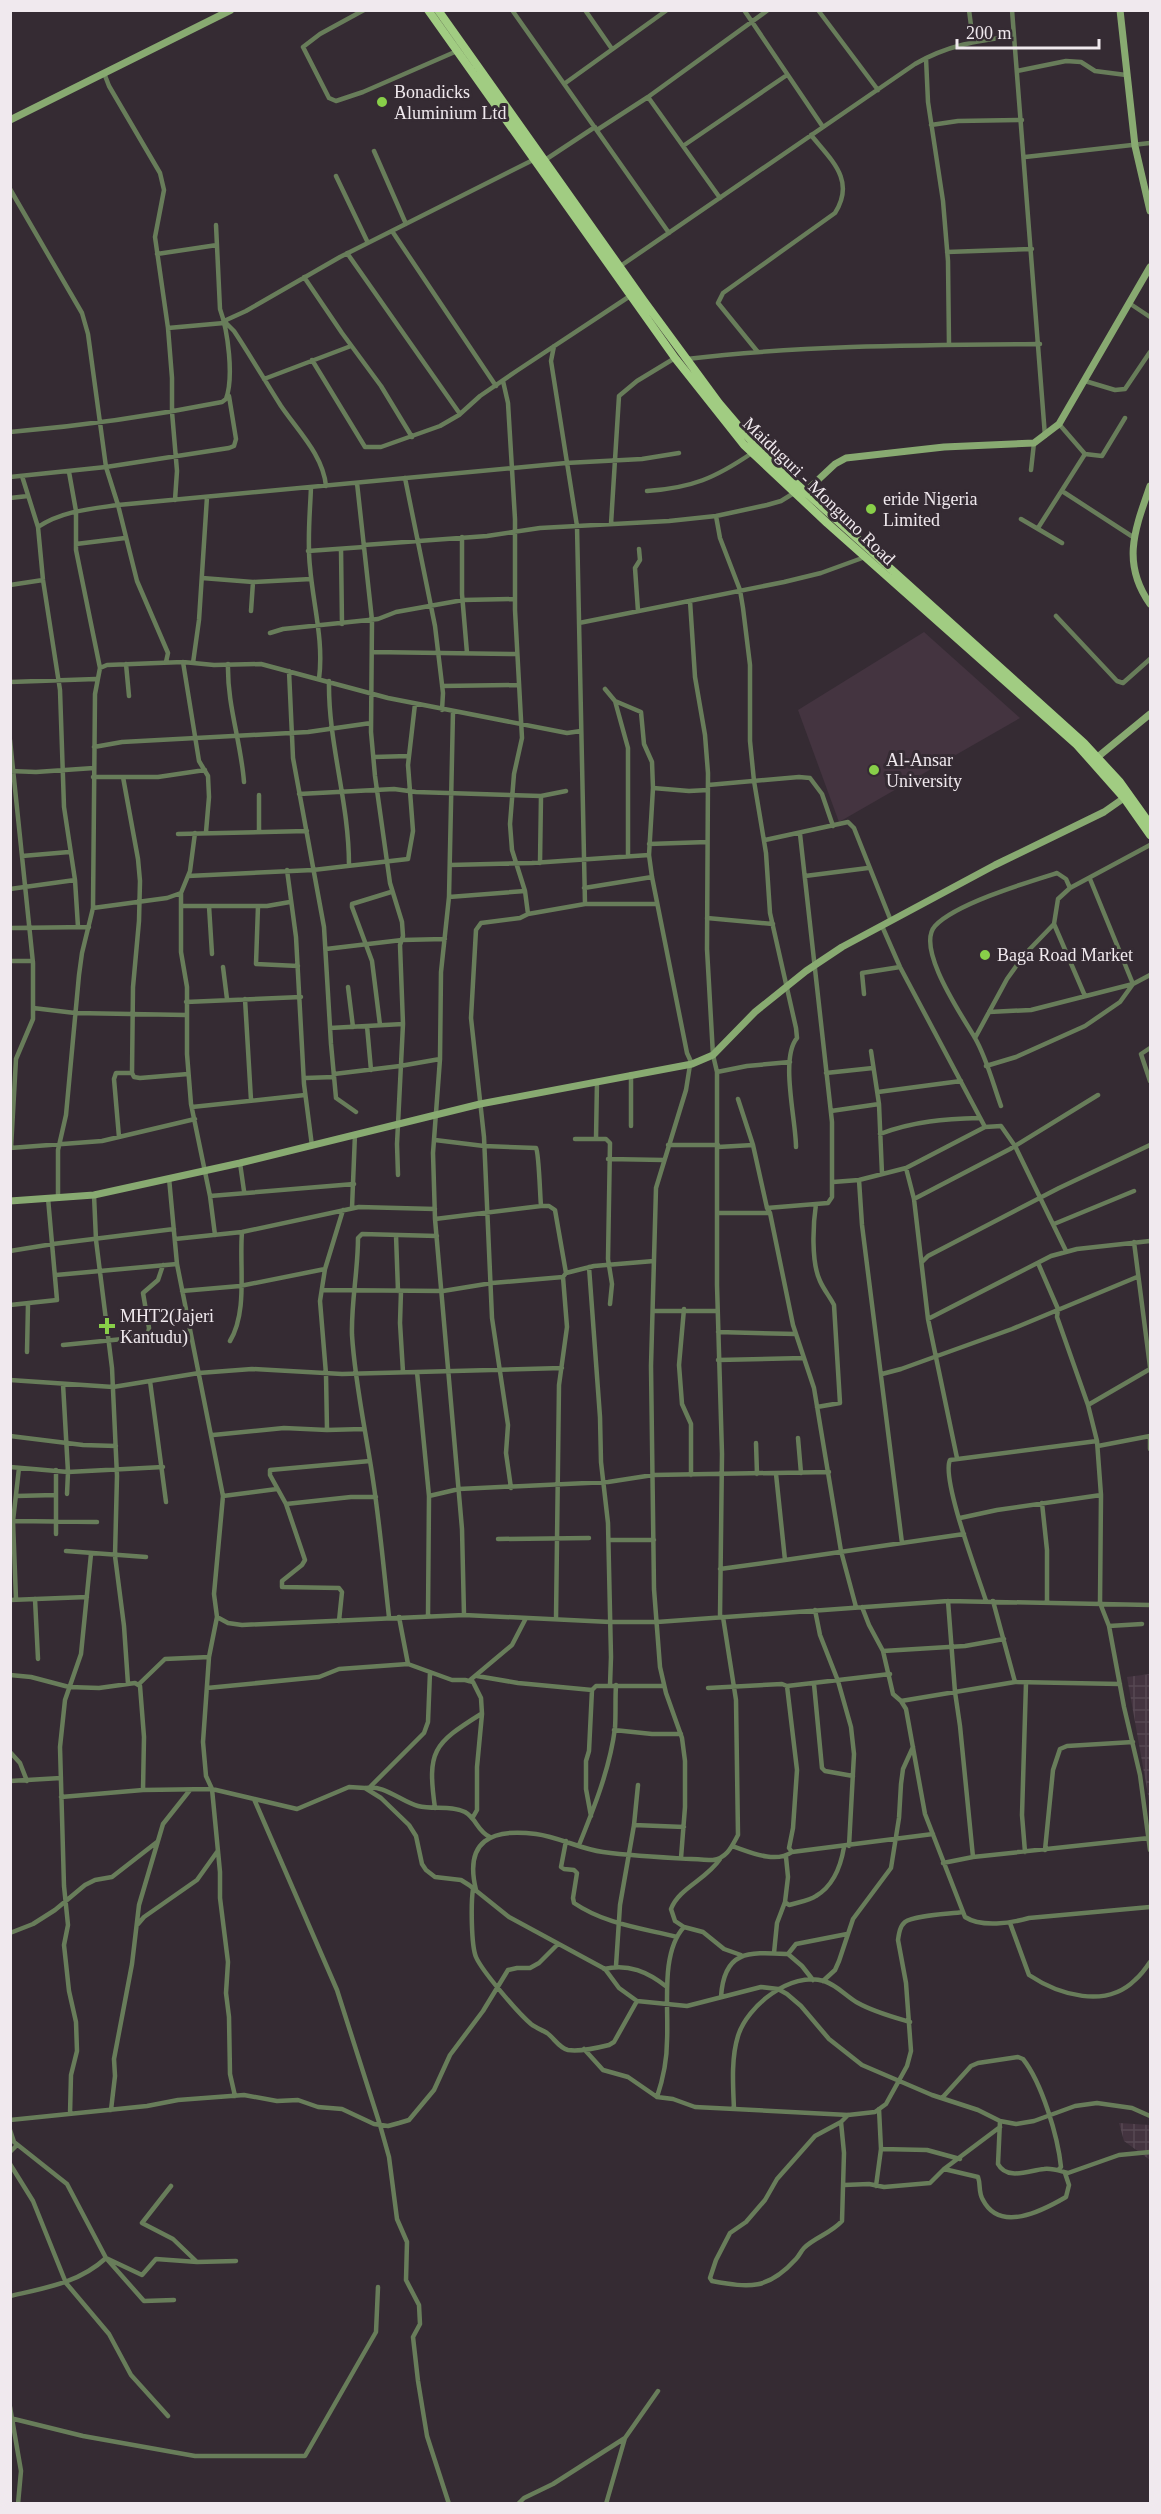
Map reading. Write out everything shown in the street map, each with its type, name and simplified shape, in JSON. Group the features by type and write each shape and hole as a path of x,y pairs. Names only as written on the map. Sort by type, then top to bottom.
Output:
{"main road":[{"name":"Maiduguri - Monguno Road","path":"428,10 535,159 719,403 751,441 869,556"},
{"name":"Maiduguri - Monguno Road","path":"440,11 545,160 675,358 752,453 794,493 1050,711 1095,759 1150,824"},
{"name":"Maiduguri - Monguno Road","path":"1095,759 1150,835"}],"street":[{"path":"10,120 231,10"},
{"path":"364,10 320,34 303,47 329,98 336,101 363,92 457,51"},
{"path":"513,10 669,233"},
{"path":"585,10 612,49"},
{"path":"564,84 668,10"},
{"path":"744,10 823,127"},
{"path":"545,160 648,98 768,10"},
{"path":"818,10 878,90"},
{"path":"969,10 973,41"},
{"path":"1012,10 1046,436"},
{"path":"1120,10 1135,146 1150,211"},
{"path":"617,268 926,58 964,43 1014,36"},
{"path":"926,58 931,124 943,201 947,252 949,345"},
{"path":"1017,71 1066,61 1081,62 1095,71 1126,75"},
{"path":"105,73 109,86 160,173 164,190 155,237 168,328 172,378 176,456 175,500"},
{"path":"683,146 787,75"},
{"path":"648,98 720,198"},
{"path":"931,124 958,121 1022,120"},
{"path":"757,351 718,303 723,293 835,213 843,200 844,184 835,166 811,135"},
{"path":"1025,157 1150,143"},
{"path":"374,152 406,224"},
{"path":"168,328 224,322 347,254 535,159"},
{"path":"336,176 368,243"},
{"path":"10,189 82,313 88,334 106,467 137,581 168,653 166,662"},
{"path":"10,432 99,423 172,412 222,402 226,399 230,381 224,322 220,309 216,225"},
{"path":"392,231 496,386"},
{"path":"157,254 217,245"},
{"path":"947,252 1032,249"},
{"path":"347,254 460,414"},
{"path":"804,493 835,464 846,458 944,447 1034,443 1046,436 1059,424 1150,267"},
{"path":"304,277 381,386 412,437"},
{"path":"312,360 365,447 381,447 440,426 460,414 503,381 632,295"},
{"path":"1129,303 1150,317"},
{"path":"224,322 234,331 318,458 325,474 326,486"},
{"path":"687,359 757,351 1040,344"},
{"path":"264,379 351,346"},
{"path":"554,346 551,356 577,526 585,904"},
{"path":"1085,381 1115,390 1125,389 1150,352"},
{"path":"611,525 619,396 637,381 675,358"},
{"path":"1144,363 1150,367"},
{"path":"503,381 508,403 515,532 517,654 522,724 510,824 512,850 525,891 528,914"},
{"path":"10,477 106,467 234,446 236,439 228,394"},
{"path":"1059,424 1085,454 1102,456 1125,418"},
{"path":"1031,470 1034,443"},
{"path":"38,527 48,520 76,511 118,505 679,453"},
{"path":"647,491 675,489 703,482 752,453"},
{"path":"1038,528 1085,454"},
{"path":"58,1197 60,1144 66,1115 82,953 93,908 93,768 96,679 100,668 76,544 76,511 69,472"},
{"path":"22,476 38,527 43,580 59,681 64,807 75,880 78,927"},
{"path":"405,478 419,541 438,653 442,710"},
{"path":"357,483 372,620 371,723 377,790 392,892 402,922 400,945 403,1024 398,1175"},
{"path":"1150,486 1133,537 1136,574 1150,604"},
{"path":"311,487 308,551 321,656 319,679"},
{"path":"1062,491 1133,537"},
{"path":"308,551 540,528 611,525 716,516 767,506 794,493"},
{"path":"10,498 28,496"},
{"path":"194,663 207,497"},
{"path":"716,516 720,538 740,590 749,654 750,741 754,781 765,840 770,913 797,1038 792,1043 790,1062 796,1147"},
{"path":"1021,519 1062,543"},
{"path":"462,537 467,653"},
{"path":"76,544 125,538"},
{"path":"341,549 342,624"},
{"path":"638,611 635,568 640,560 639,549"},
{"path":"579,623 821,573 869,556"},
{"path":"202,578 253,582 311,579"},
{"path":"10,585 43,580"},
{"path":"252,610 253,582"},
{"path":"270,633 282,629 372,620 396,612 463,600 515,599"},
{"path":"690,601 695,677 705,735 708,787 707,918 713,1055 717,1072 717,1311 722,1475 720,1569 722,1617 735,1687 738,1719 738,1835 732,1846 699,1882 675,1899 671,1909 675,1921 684,1927 704,1932 724,1949 741,1955 788,1953 802,1965 813,1980"},
{"path":"1056,616 1117,681 1123,683 1150,659"},
{"path":"372,652 517,654"},
{"path":"100,668 107,665 166,662 261,664 415,705 567,733 581,731"},
{"path":"183,662 199,761 208,777 206,832"},
{"path":"126,664 129,696"},
{"path":"228,664 229,699 238,737 244,782"},
{"path":"289,671 290,732 324,927 336,1098 356,1112"},
{"path":"10,682 96,679"},
{"path":"329,681 329,719 333,729 343,791 349,865"},
{"path":"442,686 519,685"},
{"path":"605,689 615,701 628,748 628,855"},
{"path":"615,701 641,712 644,744 652,762 653,788 649,855 657,904 691,1064 686,1090 656,1188 651,1366 654,1589 660,1667 664,1686 681,1734 685,1761 681,1858"},
{"path":"188,876 313,870 408,859 411,854 414,831 408,756 415,705"},
{"path":"453,711 449,897 441,972 440,1059 435,1140 435,1219 462,1529 464,1615"},
{"path":"1095,759 1150,714"},
{"path":"94,747 122,742 238,737 333,729 371,723"},
{"path":"10,740 13,794 31,927 33,961 33,1019 16,1059 11,1148 119,1137 195,1119"},
{"path":"374,757 408,756"},
{"path":"12,771 93,768"},
{"path":"93,777 158,777 204,770"},
{"path":"123,777 138,859 139,902 132,1016 132,1073 134,1077 140,1078 188,1074"},
{"path":"653,788 689,791 754,781 810,778 822,794 833,826"},
{"path":"299,794 377,790 542,796 566,790"},
{"path":"259,795 259,831"},
{"path":"540,863 542,796"},
{"path":"10,1201 94,1195 240,1163 480,1104 691,1064 713,1055 755,1012 842,947 995,866 1104,812 1124,798"},
{"path":"10,813 17,814"},
{"path":"765,840 848,822 854,828 891,921"},
{"path":"178,834 307,831"},
{"path":"195,833 188,876 181,893 181,952 187,987 188,1074 215,1235"},
{"path":"767,1208 828,1203 831,1200 833,1182 831,1111 800,834"},
{"path":"649,844 707,842"},
{"path":"1085,996 1054,924 1058,899 1070,888 1150,845"},
{"path":"22,856 69,852"},
{"path":"450,866 540,863 583,858 649,855"},
{"path":"805,876 868,868"},
{"path":"287,870 301,997 305,1095 312,1146"},
{"path":"1002,1106 975,1038 944,983 930,945 932,932 935,926 972,904 1057,873 1066,879 1070,888"},
{"path":"584,888 652,877"},
{"path":"1090,879 1133,984"},
{"path":"10,889 75,880"},
{"path":"449,897 525,891"},
{"path":"380,1025 372,961 352,904 392,892"},
{"path":"93,908 139,902 181,893"},
{"path":"181,906 258,906 290,902"},
{"path":"511,1488 506,1453 508,1425 492,1318 484,1146 471,1018 476,930 481,923 520,918 528,914 585,904 657,904"},
{"path":"209,906 212,954"},
{"path":"258,906 256,964 298,966"},
{"path":"707,918 772,924"},
{"path":"975,1038 1007,979 1025,954 1054,924"},
{"path":"10,928 89,927"},
{"path":"882,927 900,967 985,1127"},
{"path":"326,948 402,940 445,939"},
{"path":"10,961 33,961"},
{"path":"223,967 227,999"},
{"path":"864,994 862,973 900,967"},
{"path":"989,1012 1031,1010 1133,984 1150,975"},
{"path":"986,1066 1016,1057 1085,1026 1120,1002 1133,984"},
{"path":"348,987 352,1027"},
{"path":"186,1002 301,997"},
{"path":"245,999 251,1100"},
{"path":"33,1008 132,1016 186,1015"},
{"path":"330,1028 403,1024"},
{"path":"367,1026 370,1070"},
{"path":"1150,1048 1141,1054 1150,1081"},
{"path":"871,1050 878,1092 882,1174"},
{"path":"304,1078 440,1059"},
{"path":"717,1072 747,1066 790,1062"},
{"path":"826,1073 873,1068"},
{"path":"119,1137 114,1075 132,1073"},
{"path":"631,1074 631,1126"},
{"path":"596,1139 597,1081"},
{"path":"878,1092 961,1081"},
{"path":"192,1107 305,1095"},
{"path":"914,1198 1016,1146 1098,1095"},
{"path":"738,1099 753,1145 770,1213 785,1292 817,1407 841,1551 859,1607 884,1651 893,1694 906,1710 919,1789 943,1863 965,1917 974,1921 1010,1923 1029,1918 1150,1907"},
{"path":"831,1111 879,1104"},
{"path":"880,1134 914,1123 980,1118"},
{"path":"833,1182 859,1180 906,1168 985,1127 1004,1128 1016,1146 1066,1251"},
{"path":"352,1208 355,1134"},
{"path":"575,1139 609,1140 612,1284 610,1304"},
{"path":"435,1140 484,1146 536,1148 539,1153 537,1167 541,1206"},
{"path":"668,1145 753,1145"},
{"path":"922,1262 928,1256 1041,1197 1150,1145"},
{"path":"608,1159 664,1160"},
{"path":"240,1163 244,1191"},
{"path":"906,1168 914,1198 928,1319 957,1458"},
{"path":"169,1178 177,1263 213,1435 223,1496 214,1594 217,1617 209,1657 204,1742 206,1776 212,1789 221,1907 228,1962 226,1993 229,2016 230,2074 236,2096"},
{"path":"859,1180 862,1225 902,1543"},
{"path":"210,1196 244,1191 354,1184"},
{"path":"1054,1224 1134,1191"},
{"path":"94,1195 96,1240 113,1388 117,1469 115,1556 124,1626 128,1684"},
{"path":"10,1305 57,1300 48,1198"},
{"path":"816,1204 814,1250 819,1280 826,1297 834,1305 840,1402 817,1407"},
{"path":"435,1219 541,1206 549,1206 555,1210 564,1275 567,1327 559,1385 556,1619"},
{"path":"175,1239 242,1232 352,1208 435,1209"},
{"path":"327,1430 326,1374 321,1323 322,1290 325,1269 343,1210"},
{"path":"718,1213 770,1213"},
{"path":"10,1251 174,1229"},
{"path":"230,1341 242,1296 240,1286 242,1232"},
{"path":"396,1235 403,1372"},
{"path":"388,1617 376,1497 363,1429 352,1337 352,1310 359,1236 437,1236"},
{"path":"928,1319 1066,1251 1150,1241"},
{"path":"1088,1405 1150,1368 1134,1242"},
{"path":"322,1290 443,1291 564,1275 589,1267 654,1261"},
{"path":"56,1275 177,1263"},
{"path":"1038,1263 1058,1310 1057,1317 1088,1405 1097,1443 1101,1495 1100,1603 1109,1626 1150,1850"},
{"path":"63,1345 143,1338 148,1334 143,1293 158,1280 163,1264"},
{"path":"579,1845 591,1816 614,1730 609,1540 605,1482 601,1462 589,1267"},
{"path":"182,1291 240,1286 325,1269"},
{"path":"882,1374 936,1357 1137,1277"},
{"path":"27,1352 28,1304"},
{"path":"654,1311 684,1309 717,1311"},
{"path":"684,1309 679,1365 682,1404 691,1424 691,1475"},
{"path":"718,1332 796,1334"},
{"path":"718,1360 804,1358"},
{"path":"10,1380 113,1388 199,1373 252,1369 357,1374 562,1368"},
{"path":"417,1372 429,1496 428,1616"},
{"path":"150,1381 166,1502"},
{"path":"63,1384 68,1494"},
{"path":"213,1435 284,1428 363,1429"},
{"path":"10,1436 65,1443 116,1446"},
{"path":"986,1601 964,1534 947,1467 950,1460 1150,1437 1150,1449"},
{"path":"798,1438 801,1473"},
{"path":"756,1443 757,1474"},
{"path":"339,1621 342,1592 339,1588 282,1587 282,1581 305,1560 286,1504 270,1475 270,1470 370,1461"},
{"path":"10,1467 68,1472 163,1467"},
{"path":"19,1468 13,1521 13,1600 87,1597"},
{"path":"56,1470 56,1534"},
{"path":"429,1496 459,1489 605,1482 653,1475 829,1472"},
{"path":"776,1474 785,1560"},
{"path":"223,1496 277,1489"},
{"path":"16,1496 55,1495"},
{"path":"960,1518 1101,1495"},
{"path":"286,1504 351,1497 376,1497"},
{"path":"1042,1503 1047,1550 1047,1602"},
{"path":"13,1521 97,1521"},
{"path":"720,1569 964,1534"},
{"path":"498,1539 589,1538"},
{"path":"609,1540 654,1540"},
{"path":"66,1551 146,1557"},
{"path":"70,2114 71,2075 77,2051 76,2022 69,1991 64,1945 68,1925 65,1899 60,1747 65,1700 81,1654 91,1554"},
{"path":"35,1599 38,1659"},
{"path":"217,1617 228,1623 243,1625 464,1615 657,1622 948,1601 1150,1605"},
{"path":"948,1601 955,1692 973,1857"},
{"path":"993,1601 1015,1682"},
{"path":"785,1902 789,1905 816,1897 824,1890 841,1864 846,1847 854,1754 851,1727 838,1681 820,1635 816,1610"},
{"path":"399,1617 408,1664"},
{"path":"469,1681 512,1645 526,1618"},
{"path":"1109,1626 1142,1624"},
{"path":"884,1651 1004,1639"},
{"path":"10,1675 31,1677 69,1687 99,1688 138,1685 165,1659 209,1657"},
{"path":"207,1688 319,1677 339,1669 408,1664 452,1680 469,1681 478,1688 482,1714 477,1767 477,1810 473,1817"},
{"path":"368,1787 424,1732 428,1722 430,1672"},
{"path":"708,1688 814,1684 890,1674"},
{"path":"477,1676 518,1683 592,1690"},
{"path":"901,1701 1015,1682 1120,1684"},
{"path":"1025,1852 1022,1815 1026,1683"},
{"path":"814,1684 822,1768 825,1771 853,1776"},
{"path":"138,1685 143,1701 143,1790"},
{"path":"591,1816 586,1789 586,1761 589,1751 592,1690 596,1686 613,1685 664,1686"},
{"path":"787,1686 797,1770 793,1828 789,1848 792,1852"},
{"path":"435,1808 430,1776 437,1747 451,1733 482,1714"},
{"path":"614,1730 681,1734"},
{"path":"1045,1850 1053,1770 1060,1749 1067,1746 1132,1742"},
{"path":"823,1981 835,1970 847,1934 872,1890 891,1868 902,1777 913,1746"},
{"path":"10,1752 20,1763 27,1781"},
{"path":"10,1782 61,1778"},
{"path":"616,1966 618,1924 638,1785"},
{"path":"61,1797 143,1790 212,1789 297,1809 349,1787 368,1787 417,1806 462,1810 473,1817 480,1832 490,1837"},
{"path":"368,1787 409,1825 416,1836 422,1864 426,1870 435,1877 461,1880 490,1900 509,1917 603,1969 619,1988 637,2001 687,2006 761,1987 778,1989 801,2006 829,2039 862,2065 942,2098 978,2110 1000,2124 1016,2124 1076,2106 1097,2103 1132,2108 1150,2116"},
{"path":"111,2110 115,2076 114,2059 138,1925 139,1905 163,1824 190,1790"},
{"path":"254,1799 338,1990 389,2157 397,2219 407,2242 406,2280 419,2305 420,2324 413,2337 427,2436 449,2504"},
{"path":"634,1825 684,1827"},
{"path":"637,2001 614,2042 609,2045 568,2050 559,2045 549,2034 532,2025 483,1969 475,1955 472,1937 475,1891 472,1874 477,1848 482,1841 490,1837 536,1834 599,1852 720,1859"},
{"path":"732,1846 764,1855 786,1857 792,1852 879,1843 896,1838 933,1834"},
{"path":"943,1863 973,1857 1149,1838"},
{"path":"566,1841 561,1867 577,1873 574,1903 593,1915 618,1924 677,1937"},
{"path":"10,1933 33,1924 55,1910 65,1899 95,1880 112,1877 157,1842"},
{"path":"138,1925 144,1917 197,1880 217,1852"},
{"path":"774,1953 777,1923 785,1902 788,1877 786,1857"},
{"path":"585,2049 603,2070 628,2077 657,2097 674,2099 700,2108 848,2115 875,2112 886,2104 900,2080 911,2051 906,1983 898,1940 899,1931 904,1922 913,1918 963,1912"},
{"path":"1010,1923 1029,1975 1067,1993 1101,1997 1129,1985 1150,1962"},
{"path":"657,2097 665,2064 667,1987 672,1953 677,1937 684,1927"},
{"path":"788,1953 796,1944 847,1934"},
{"path":"10,2113 11,2120 111,2110 178,2100 244,2095 277,2102 298,2100 318,2107 342,2109 366,2122 380,2125 388,2126 409,2120 434,2090 453,2049 508,1970 530,1968 539,1963 558,1944"},
{"path":"721,1997 723,1976 741,1955"},
{"path":"603,1969 616,1966 641,1971 667,1987"},
{"path":"734,2109 734,2061 737,2037 746,2020 778,1989 799,1981 823,1981 868,2008 910,2022"},
{"path":"942,2098 971,2066 1018,2057 1025,2062 1050,2115 1059,2148 1059,2169"},
{"path":"876,2186 881,2149 879,2109"},
{"path":"841,2122 844,2185 842,2221 832,2232 805,2247 790,2265 764,2285 712,2282 710,2278 716,2260 730,2234 746,2222 765,2200 777,2179 815,2136 841,2122 848,2115"},
{"path":"844,2185 921,2186 930,2183 1000,2124"},
{"path":"944,2169 978,2177 983,2202 998,2216 1011,2218 1066,2198 1069,2185 1065,2173 1059,2169 1045,2168 1021,2173 1000,2169 998,2158 1000,2124"},
{"path":"10,2130 17,2145 67,2184 106,2258 144,2301 174,2300"},
{"path":"10,2152 17,2145"},
{"path":"881,2149 927,2150 960,2159"},
{"path":"1065,2173 1119,2156 1150,2152"},
{"path":"10,2164 33,2201 66,2283 109,2334 131,2375 168,2416"},
{"path":"171,2186 142,2223 173,2239 197,2262"},
{"path":"106,2258 142,2275 156,2259 197,2262 236,2261"},
{"path":"10,2296 66,2283 95,2268 106,2258"},
{"path":"11,2418 83,2436 195,2456 305,2456 376,2332 378,2287"},
{"path":"606,2504 625,2438 658,2391"},
{"path":"10,2407 21,2471 18,2504"},
{"path":"518,2504 524,2498 553,2484 625,2438"}],"shaded area":[{"name":"Al-Ansar University","path":"924,632 1020,718 839,822 798,710"},
{"path":"1150,1674 1150,1806 1127,1677"},
{"path":"1119,2123 1150,2125 1150,2160 1124,2141"}],"place":[{"name":"Bonadicks Aluminium Ltd","path":"382,102"},
{"name":"eride Nigeria Limited","path":"871,509"},
{"name":"Al-Ansar University","path":"874,770"},
{"name":"Baga Road Market","path":"985,955"},
{"name":"MHT2(Jajeri Kantudu)","path":"107,1326"}]}
